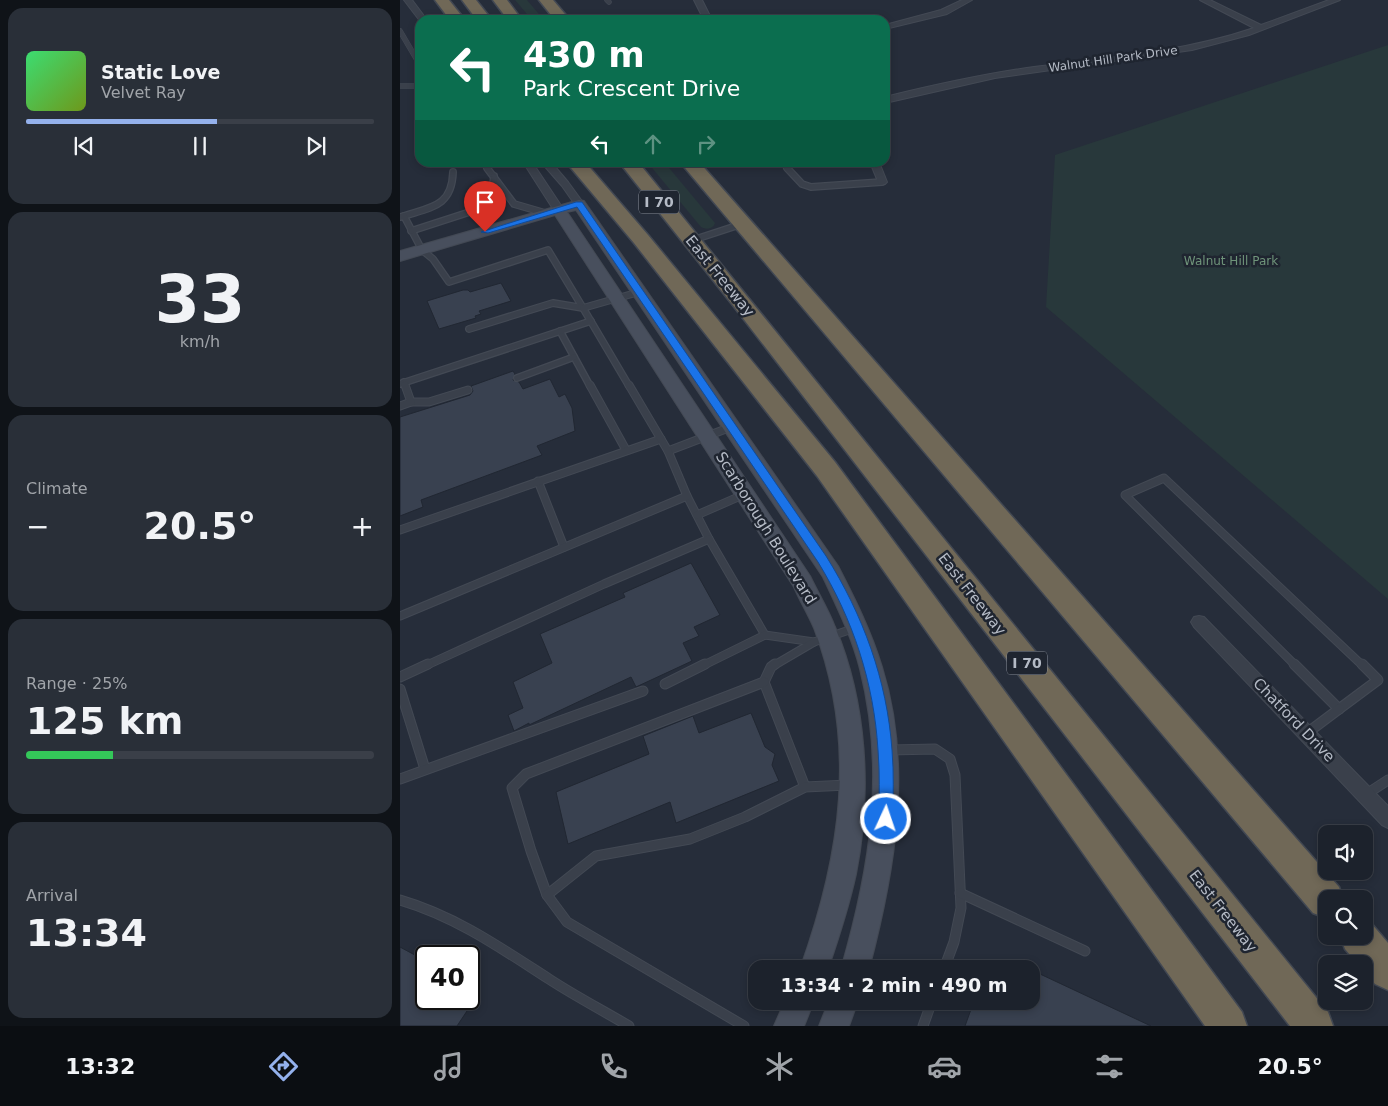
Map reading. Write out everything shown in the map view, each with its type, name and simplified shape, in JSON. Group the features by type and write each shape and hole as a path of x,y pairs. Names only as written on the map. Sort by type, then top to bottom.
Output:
{"highway":[{"path":"442,0 454,15"},
{"path":"457,0 468,15"},
{"path":"468,0 481,15"},
{"path":"500,0 511,15"},
{"path":"546,0 559,15"},
{"path":"562,0 574,15"},
{"path":"579,167 736,356 826,469 1228,1026"},
{"path":"586,167 620,216"},
{"path":"612,167 656,216 691,241"},
{"name":"East Freeway","path":"632,167 1314,1026"},
{"path":"693,167 1318,891"},
{"path":"1366,945 1388,971"}],"street":[{"path":"408,0 419,15"},
{"path":"418,0 429,15"},
{"path":"698,0 706,15"},
{"path":"890,26 927,18 968,0"},
{"path":"1204,0 1259,27"},
{"name":"Walnut Hill Park Drive","path":"890,99 948,84 1001,74 1164,53 1212,43 1336,0"},
{"name":"Scarborough Boulevard","path":"530,167 553,212 576,236 802,582 822,639 842,678 849,717 852,785 843,869 830,920 817,960"},
{"name":"Scarborough Boulevard","path":"550,167 565,184 579,204 831,572 858,627 876,686 885,750 887,795 884,845 875,896 857,960"},
{"path":"876,167 882,182"},
{"path":"400,256 579,204"},
{"path":"453,241 531,226 558,228 576,236"},
{"name":"Chatford Drive","path":"1198,622 1388,819"},
{"path":"789,1026 796,1010"},
{"path":"834,1026 840,1010"}],"lane":[{"path":"400,31 415,56"},
{"path":"400,86 415,86"},
{"path":"487,167 514,204 553,212"},
{"path":"787,167 802,184 811,187 882,182"},
{"path":"453,172 454,186 442,204 402,217 422,250 433,260 449,282 548,250 668,451 697,515 765,635"},
{"path":"411,231 482,208 491,200 494,176"},
{"path":"691,241 742,224"},
{"path":"469,329 552,304 583,308 639,292"},
{"path":"411,402 402,383 592,321"},
{"path":"560,331 626,450"},
{"path":"517,378 574,357"},
{"path":"400,406 411,402 429,402 468,390"},
{"path":"668,451 731,426"},
{"path":"400,530 661,439"},
{"path":"1307,733 1378,680 1164,478 1125,495 1339,709"},
{"path":"538,481 564,546"},
{"path":"697,515 745,493"},
{"path":"400,616 687,496"},
{"path":"400,677 604,584 710,539"},
{"path":"744,1026 567,922 547,895 531,851 512,788 526,774 764,682 771,667 822,639 858,627"},
{"path":"665,684 765,635 822,639"},
{"path":"764,682 804,787"},
{"path":"400,689 426,769"},
{"path":"400,779 643,691"},
{"path":"885,750 935,748 950,759 955,775 961,908 954,942 947,960"},
{"path":"1365,796 1388,780"},
{"path":"547,895 596,856 690,839 745,817 804,787 852,785"},
{"path":"960,893 1084,951"},
{"path":"400,900 433,910 629,1026"},
{"path":"923,1026 929,1010"}],"green space":[{"path":"515,0 527,0 540,15 528,15"},
{"name":"Walnut Hill Park","path":"1388,45 1388,599 1046,307 1055,155"},
{"path":"651,167 668,167 715,223 713,227 708,229 701,227"}],"building":[{"path":"501,283 511,301 479,311 481,314 475,316 476,318 439,329 427,301 463,290 470,292"},
{"path":"513,371 515,374 513,380 519,382 523,389 550,379 559,397 565,394 572,408 575,431 537,446 542,455 421,500 423,507 400,516 400,417 470,395 473,391 471,386"},
{"path":"691,563 720,615 694,627 699,636 683,643 692,661 636,687 631,677 514,731 508,715 523,708 513,682 552,663 540,634 625,597 623,593"},
{"path":"751,713 765,747 775,754 772,765 779,781 676,823 670,802 568,844 556,792 649,754 643,736 693,716 699,733"},
{"path":"400,947 415,955 415,1010 468,1010 457,1026 400,1026"},
{"path":"1040,974 1151,1026 965,1026 971,1010 1040,1010"}],"route":[{"path":"485,232 579,204 831,572 861,634 880,706 887,772 886,819"}]}
